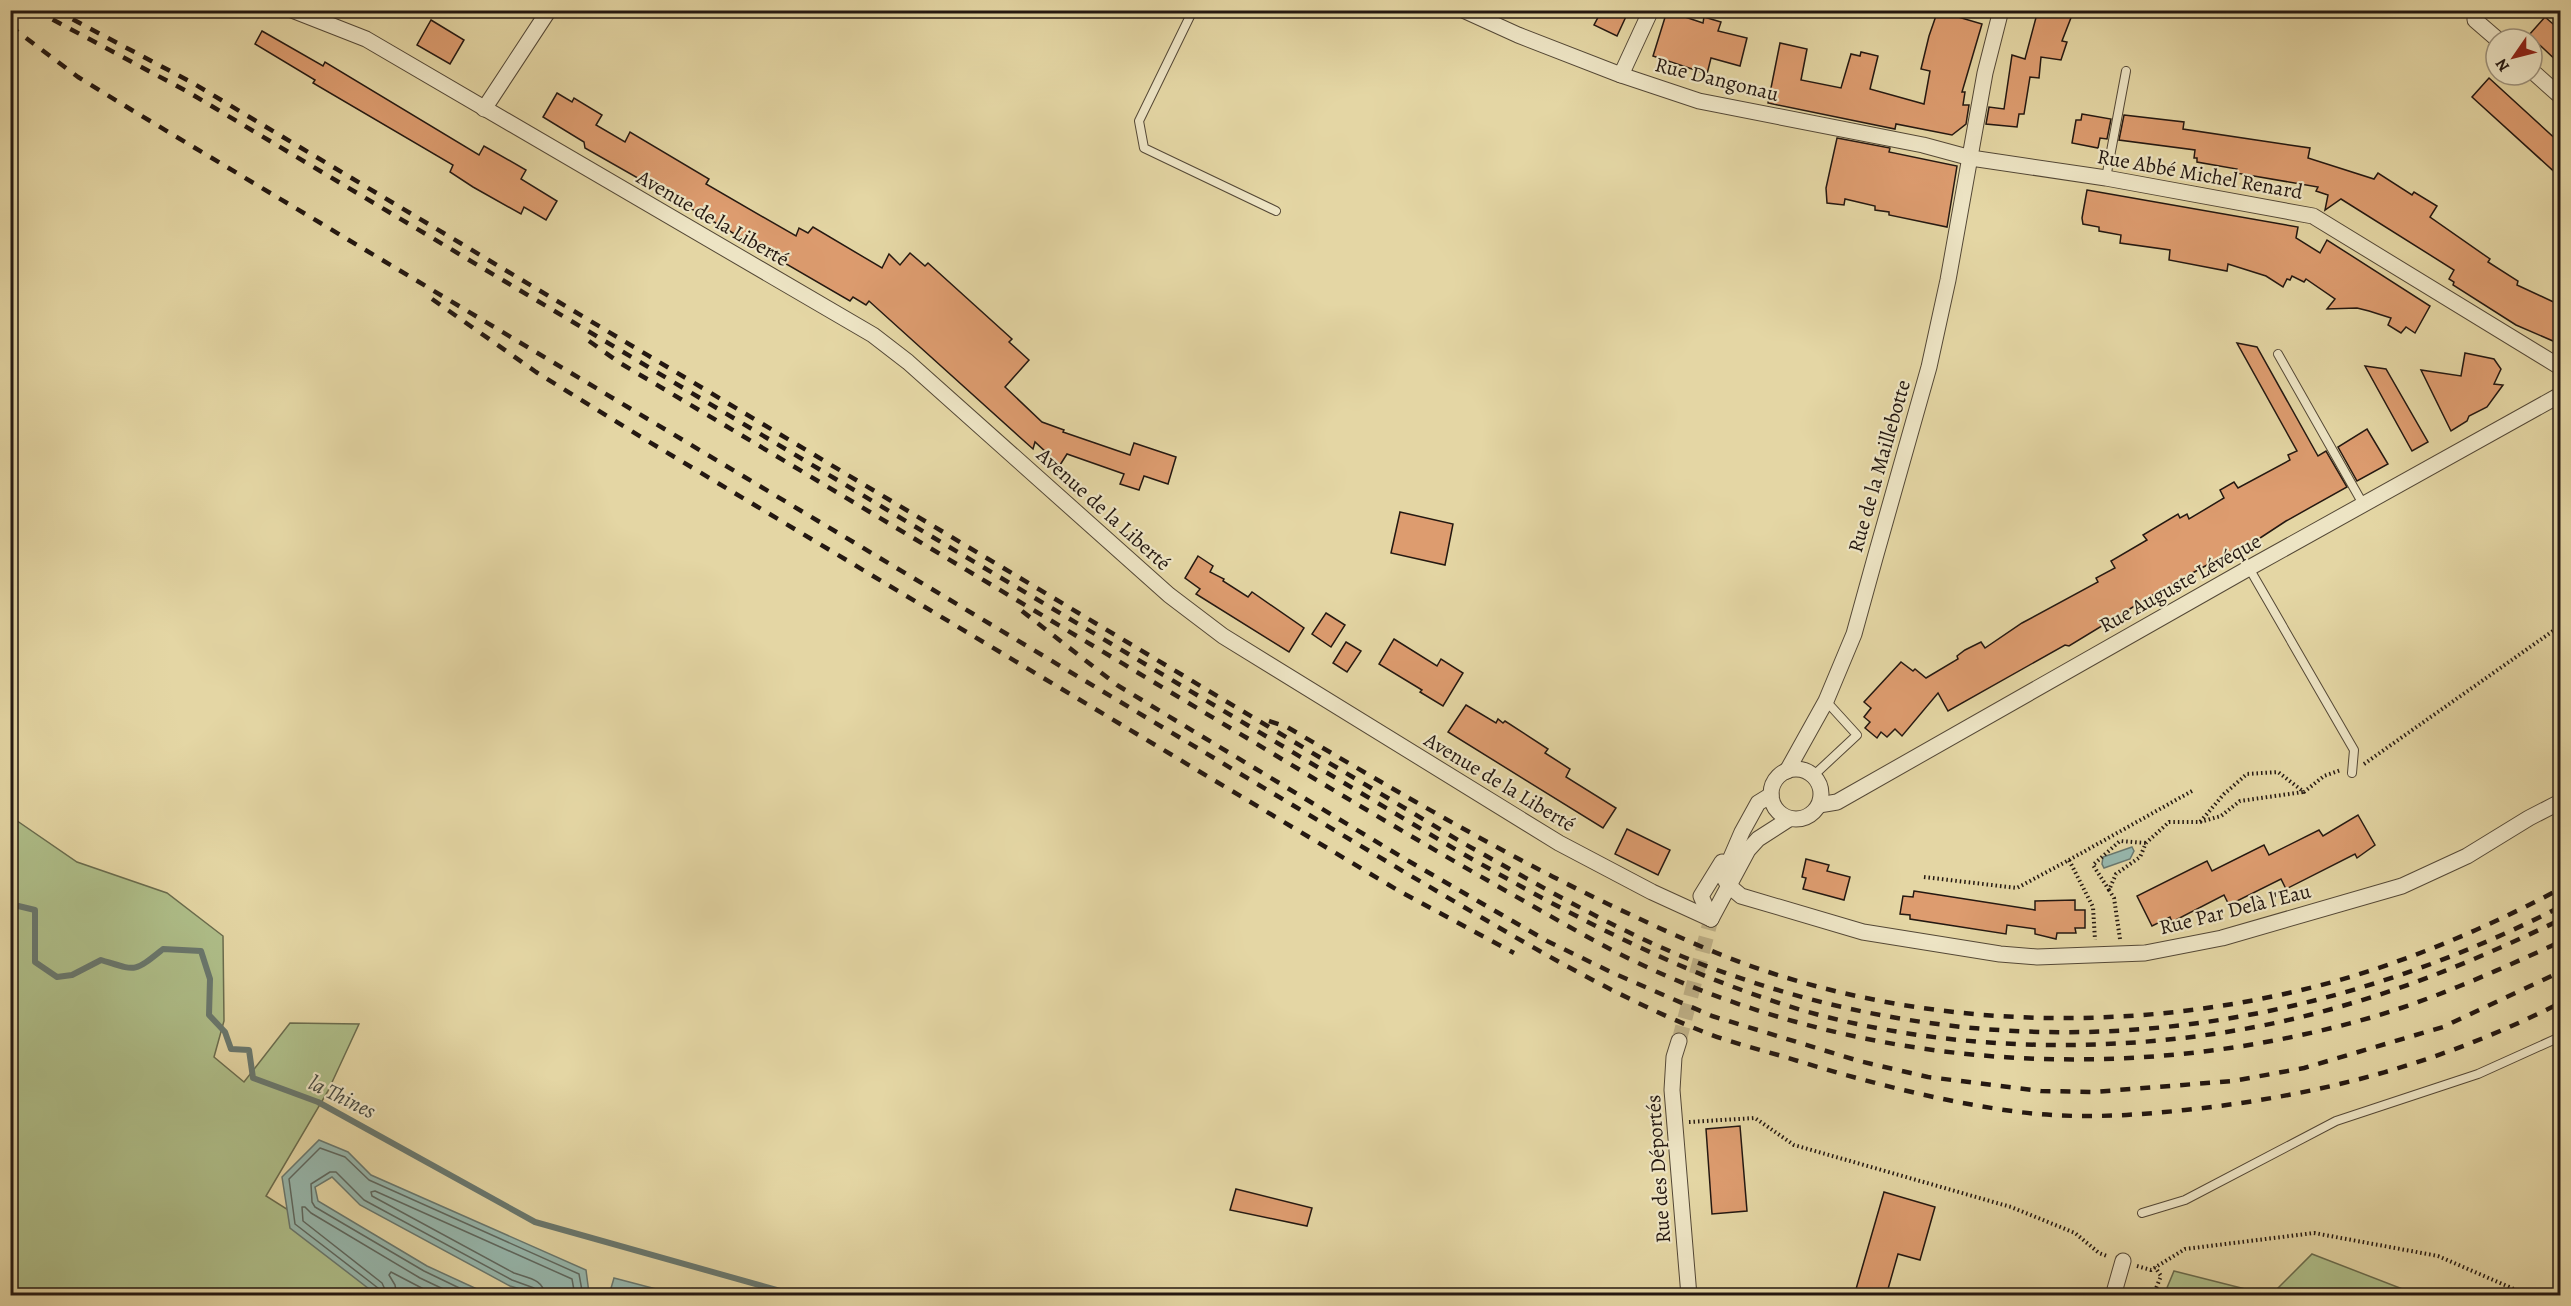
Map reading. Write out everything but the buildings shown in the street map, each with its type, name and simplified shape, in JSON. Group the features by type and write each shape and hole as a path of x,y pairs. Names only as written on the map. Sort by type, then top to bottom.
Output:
{"street":[{"name":"Avenue de la Liberté","path":"292,10 366,39 484,110 873,335 908,362 1169,595 1223,636 1559,843 1652,892 1711,919"},
{"path":"484,110 549,10"},
{"name":"Rue Dangonau","path":"1463,10 1518,35 1621,75 1699,100 1923,145 1971,158"},
{"path":"1621,75 1651,10"},
{"name":"Rue de la Maillebotte","path":"1787,771 1826,701 1854,634 1929,367 1948,280 1985,73 2001,10"},
{"path":"2475,10 2475,20 2484,28"},
{"path":"2544,82 2560,96"},
{"name":"Rue Abbé Michel Renard","path":"1971,158 2106,178 2313,216 2560,367"},
{"name":"Rue Auguste Lévéque","path":"1819,805 1837,802 2249,568 2560,395"},
{"path":"1711,919 1748,850 1758,839 1789,819 1806,818 1819,805 1821,788 1813,776 1797,769 1787,771 1774,782 1771,795 1774,807 1789,819"},
{"path":"1711,919 1701,896 1758,803 1771,795"},
{"name":"Rue Par Delà l'Eau","path":"1728,885 1741,896 1863,932 2000,954 2037,957 2145,953 2222,939 2402,886 2467,856 2560,802"},
{"path":"1728,885 1722,876 1742,832"},
{"name":"Rue des Déportés","path":"1679,1041 1674,1057 1672,1090 1689,1296"},
{"path":"2113,1296 2123,1262"}],"lane":[{"path":"1193,10 1139,121 1144,148 1276,211"},
{"path":"2106,178 2126,71"},
{"path":"2278,354 2363,504"},
{"path":"2249,568 2354,750 2352,773"},
{"path":"1813,776 1857,735 1826,701"},
{"path":"2142,1213 2185,1200 2336,1121 2478,1074 2560,1037"}],"path":[{"path":"2109,890 2116,874 2140,857 2146,843 2169,822 2200,822 2221,816 2240,801 2304,792 2324,776 2346,768 2352,773 2560,626"},
{"path":"2200,822 2224,794 2247,774 2278,772 2304,792"},
{"path":"1924,877 2017,888 2192,791"},
{"path":"2122,954 2114,898 2093,865 2120,841 2146,843"},
{"path":"2069,860 2093,907 2096,956"},
{"path":"1676,1123 1755,1118 1794,1145 2011,1207 2075,1233 2099,1253 2151,1270 2185,1249 2314,1233 2438,1256 2530,1296"},
{"path":"2154,1296 2161,1276 2155,1267"}],"green space":[{"path":"10,816 77,862 167,893 223,936 224,1021 214,1057 244,1082 290,1023 359,1024 328,1091 266,1196 339,1242 405,1295 11,1295"},
{"path":"2312,1254 2418,1295 2271,1295"},
{"path":"2174,1271 2269,1295 2164,1295"}],"water":[{"path":"2132,847 2134,851 2130,859 2104,868 2103,857"},
{"path":"319,1140 348,1152 371,1175 586,1270 589,1293 540,1295 510,1286 360,1205 332,1177 315,1187 318,1201 427,1266 490,1295 377,1295 290,1228 282,1177"},
{"path":"614,1278 679,1295 609,1295"}],"waterway":[{"name":"la Thines","path":"10,904 35,910 35,962 57,977 72,975 101,960 134,968 163,949 201,951 210,979 209,1015 225,1032 231,1049 249,1050 253,1078 318,1102 535,1222 798,1296"}],"tunnel":[{"path":"1679,1041 1711,919"}],"railway":[{"path":"35,10 188,92 1458,851 1617,937 1741,990 1785,1005 1852,1023 1922,1036 1994,1043 2067,1045 2140,1042 2212,1034 2282,1022 2349,1004 2403,987 2457,966 2560,920"},
{"path":"55,10 191,82 1463,843 1636,936 1696,962 1805,998 1915,1021 2024,1031 2134,1030 2242,1016 2349,991 2456,954 2560,907"},
{"path":"10,26 78,77 135,112 1406,873 1515,937 1627,998 1704,1032 1853,1077 1935,1097 2019,1112 2102,1116 2235,1104 2331,1086 2424,1060 2515,1025 2560,1003"},
{"path":"432,299 536,372 641,437 1399,891 1514,953"},
{"path":"589,341 620,363 1347,798 1576,931 1638,963 1722,998 1809,1026 1898,1045 1989,1056 2080,1059 2171,1055 2262,1043 2351,1023 2405,1007 2457,987 2560,942"},
{"path":"1022,611 1117,685 1405,859 1547,941 1613,973 1712,1016 1859,1061 1928,1077 2041,1091 2093,1092 2233,1081 2304,1068 2443,1027 2560,972"},
{"path":"1269,721 1287,727 1528,864 1610,905 1713,951 1748,965 1820,987 1893,1003 1967,1013 2042,1018 2118,1017 2193,1010 2267,998 2340,980 2397,962 2507,916 2560,889"}]}
